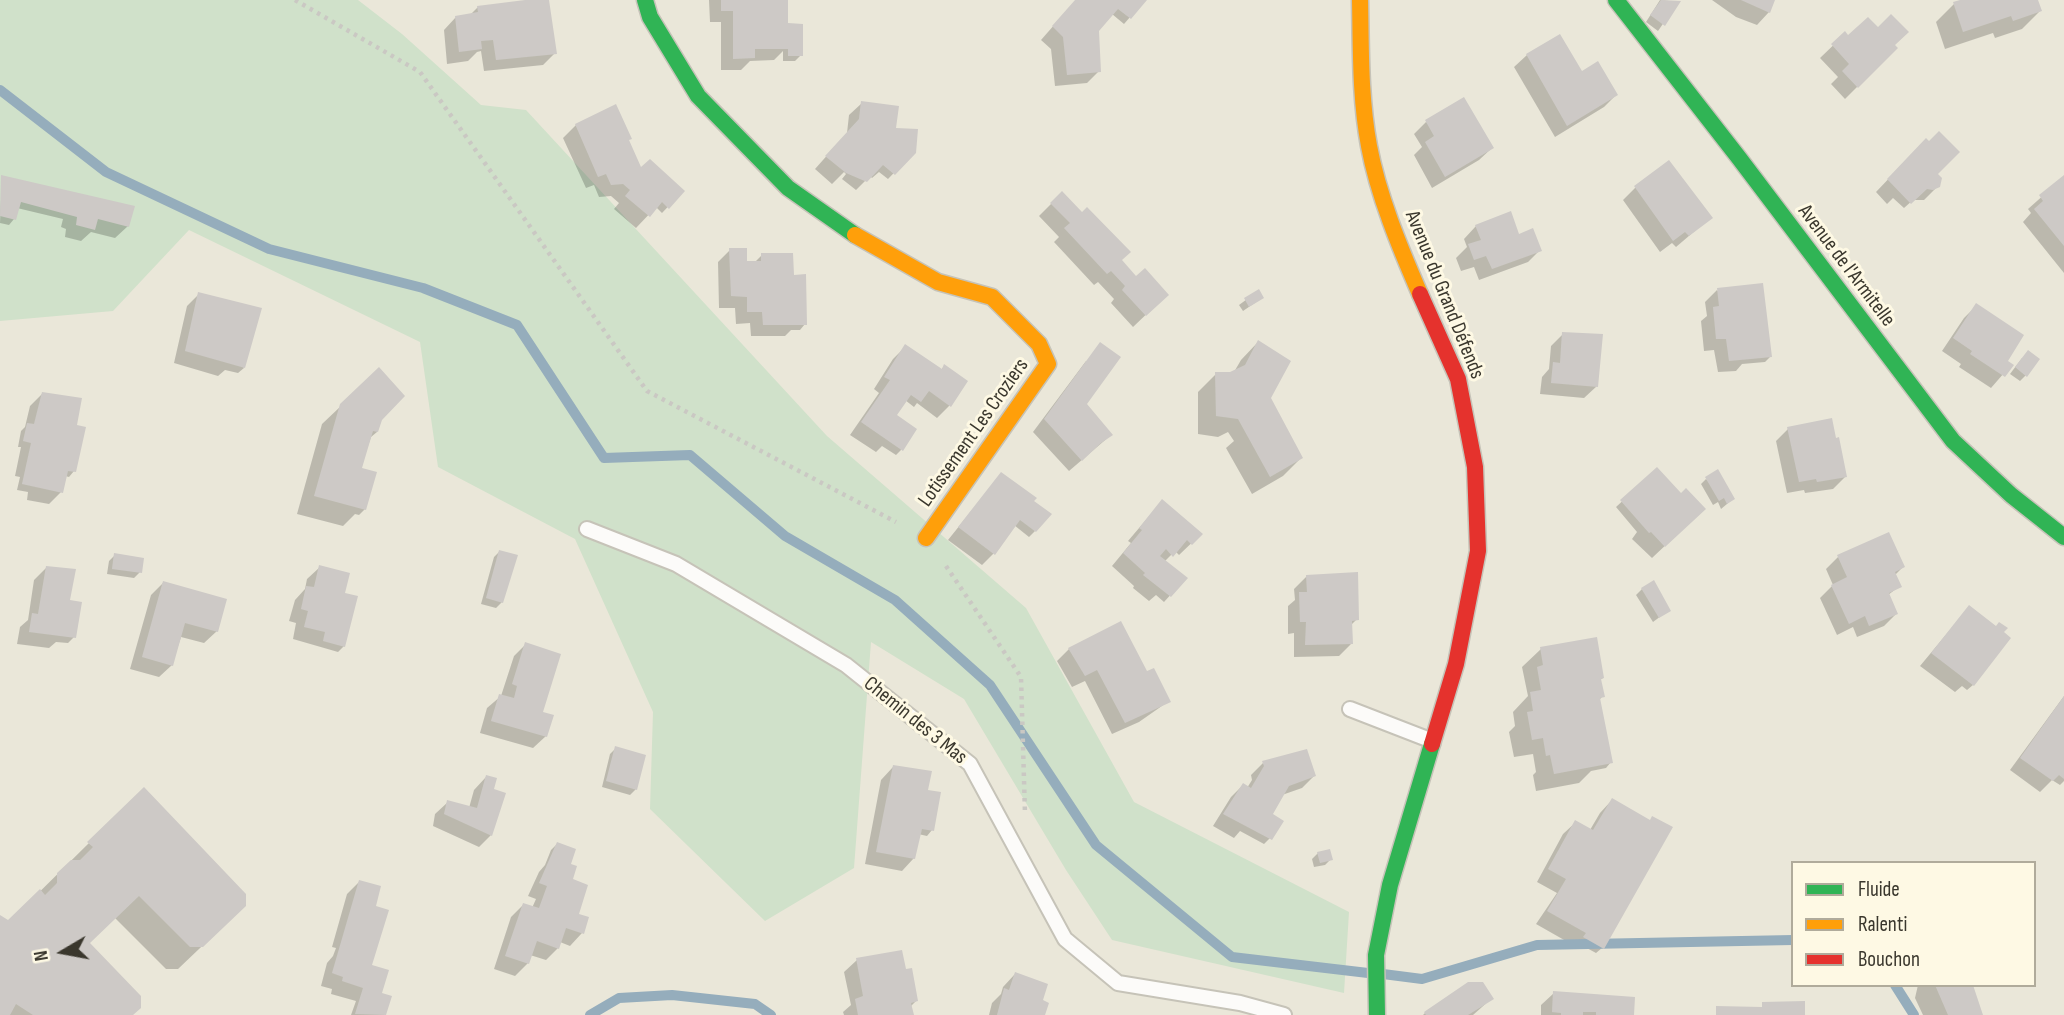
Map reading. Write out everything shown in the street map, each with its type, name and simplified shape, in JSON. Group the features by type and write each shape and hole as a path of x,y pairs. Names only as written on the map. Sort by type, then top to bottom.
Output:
{"street":[{"name":"Lotissement Les Croziers","path":"645,0 650,17 698,96 788,188 856,236 938,282 992,297 1040,344 1048,364 926,538"},
{"name":"Avenue du Grand Défends","path":"1360,0 1361,74 1369,147 1395,236 1458,379 1475,467 1478,551 1456,664 1390,885 1376,955 1377,1015"},
{"name":"Avenue de l'Armitelle","path":"1616,0 1953,441 2011,495 2064,537"}],"lane":[{"name":"Chemin des 3 Mas","path":"587,529 676,564 846,665 970,764 1065,939 1118,983 1240,1003 1284,1015"},
{"path":"1350,709 1432,740"}],"path":[{"path":"295,0 420,72 647,391 926,538 1021,677 1025,816"}],"green space":[{"path":"0,0 358,0 402,34 481,105 526,110 827,436 1026,608 1134,802 1349,912 1344,993 1112,940 1066,870 964,699 871,642 854,868 765,921 650,809 653,712 575,539 438,467 420,342 189,230 113,311 0,321"}],"building":[{"path":"549,0 557,54 496,60 493,40 481,41 482,49 459,52 455,16 478,12 477,6"},
{"path":"721,0 788,0 788,23 803,24 803,56 788,56 788,49 755,49 755,58 733,59 733,11 721,11"},
{"path":"1075,0 1147,0 1131,19 1118,9 1099,31 1101,72 1067,75 1063,37 1052,26"},
{"path":"1661,0 1681,1 1665,26 1650,15"},
{"path":"1741,0 1775,0 1770,13"},
{"path":"2038,0 2042,11 2013,21 2011,16 1963,32 1953,2"},
{"path":"1891,14 1909,32 1895,45 1898,48 1858,88 1842,71 1849,64 1831,44 1845,31 1848,35 1868,17 1878,27"},
{"path":"1560,34 1582,71 1598,61 1618,95 1567,126 1526,54"},
{"path":"1464,97 1494,148 1445,177 1425,142 1434,136 1425,120"},
{"path":"861,101 899,106 896,128 918,129 916,153 895,175 883,165 867,182 846,173 825,156 859,119"},
{"path":"616,104 641,167 650,159 685,191 669,209 662,202 650,217 625,196 630,190 623,184 611,185 606,174 598,177 575,124"},
{"path":"1939,131 1960,152 1938,174 1942,178 1940,187 1927,189 1911,204 1887,179 1926,138 1929,141"},
{"path":"1669,160 1713,218 1689,236 1685,232 1673,241 1634,186"},
{"path":"1,175 135,206 129,227 98,219 95,230 76,225 77,217 21,202 16,220 0,216"},
{"path":"2064,175 2064,246 2034,209 2043,201 2039,195"},
{"path":"1062,191 1082,212 1087,207 1131,252 1122,260 1136,276 1145,268 1169,295 1146,316 1122,290 1125,286 1111,271 1107,274 1064,228 1070,223 1050,203"},
{"path":"1511,211 1519,234 1533,228 1542,251 1492,269 1486,256 1474,260 1468,244 1481,240 1475,225"},
{"path":"729,248 747,248 747,261 761,261 761,253 793,253 794,275 806,274 807,325 763,325 762,312 747,312 747,297 731,296"},
{"path":"1763,283 1772,357 1729,361 1726,339 1716,339 1713,307 1719,306 1717,288"},
{"path":"1259,289 1264,298 1249,307 1244,298"},
{"path":"198,292 262,308 245,368 185,351"},
{"path":"1976,303 2024,335 2008,361 2014,365 2005,377 1970,354 1972,351 1953,338"},
{"path":"1562,332 1603,334 1598,387 1551,383 1553,362 1560,363"},
{"path":"1258,340 1291,361 1271,398 1303,458 1270,477 1238,419 1216,416 1215,372 1230,372 1245,365"},
{"path":"1100,342 1121,357 1087,404 1113,435 1082,461 1044,419"},
{"path":"905,344 942,369 944,364 968,381 951,407 929,391 921,402 911,395 897,415 917,429 903,451 861,422 890,380 884,377"},
{"path":"2028,350 2040,359 2027,377 2015,367"},
{"path":"379,367 405,396 382,420 378,432 373,431 362,468 377,472 366,510 314,496 340,404"},
{"path":"42,392 82,398 77,425 86,427 76,472 68,471 63,493 22,484 31,443 23,441 27,423 34,424"},
{"path":"1832,418 1836,438 1839,437 1847,477 1799,482 1787,427"},
{"path":"1657,467 1681,493 1686,488 1706,509 1665,547 1620,500"},
{"path":"1718,469 1735,499 1727,504 1724,498 1719,501 1705,477"},
{"path":"1001,472 1037,498 1034,501 1052,514 1036,532 1020,520 995,555 958,527"},
{"path":"1162,499 1203,534 1192,545 1187,540 1173,557 1166,549 1160,556 1188,578 1171,597 1143,575 1145,573 1123,553"},
{"path":"1889,532 1905,567 1895,572 1902,587 1889,593 1898,614 1869,626 1865,616 1849,624 1831,585 1847,577 1837,555"},
{"path":"499,550 518,555 503,603 486,598"},
{"path":"114,553 144,558 142,573 112,569"},
{"path":"319,565 350,573 345,593 358,596 345,647 323,641 325,632 304,627 308,611 301,609 306,586 314,587"},
{"path":"46,566 76,569 70,600 82,602 76,638 29,632 32,613 38,614"},
{"path":"1358,572 1359,620 1352,621 1353,644 1305,645 1306,622 1300,622 1299,592 1307,592 1306,575"},
{"path":"1654,580 1671,611 1659,618 1641,588"},
{"path":"163,581 227,599 218,632 185,623 173,666 142,657"},
{"path":"1969,605 1996,626 1999,622 2008,628 2004,632 2011,638 1974,686 1931,653"},
{"path":"1121,621 1147,671 1154,668 1171,702 1125,723 1097,670 1085,676 1068,648"},
{"path":"1597,637 1605,697 1600,698 1613,763 1554,774 1550,755 1546,756 1543,738 1532,740 1527,712 1533,711 1530,692 1541,690 1537,667 1543,665 1540,647"},
{"path":"525,642 561,654 543,712 554,715 547,737 491,721 499,694 514,698 517,686 512,684"},
{"path":"2064,696 2064,779 2059,775 2053,781 2020,758"},
{"path":"615,746 646,755 637,790 606,781"},
{"path":"1307,749 1316,776 1289,786 1273,814 1284,821 1272,840 1223,814 1243,783 1251,788 1264,766 1262,761"},
{"path":"893,765 932,771 928,790 941,792 934,831 922,829 915,859 876,852"},
{"path":"486,775 497,778 494,789 506,793 492,836 444,814 447,800 477,808"},
{"path":"144,787 246,894 246,906 203,947 190,947 139,896 90,943 141,996 141,1008 133,1015 33,1015 16,1004 10,1015 0,1015 0,915 8,920 40,889 45,895 57,883 57,873 71,860 80,860 93,847 87,842"},
{"path":"1612,798 1650,820 1652,816 1673,827 1604,949 1583,937 1586,933 1547,911 1566,879 1548,869 1575,820 1593,830"},
{"path":"557,842 576,849 571,864 577,866 573,879 588,885 579,914 589,917 584,934 566,928 559,949 537,941 529,964 505,956 523,903 539,908 547,886 539,883"},
{"path":"1330,849 1333,860 1320,863 1317,852"},
{"path":"359,880 381,886 376,906 389,910 372,965 389,970 382,993 392,996 386,1015 355,1014 363,988 342,981 343,977 332,973"},
{"path":"902,950 906,969 912,968 918,1001 911,1003 914,1015 858,1015 855,999 863,996 856,958"},
{"path":"1015,972 1048,984 1043,1000 1049,1003 1045,1015 997,1015 1004,988 1009,990"},
{"path":"1468,982 1483,982 1494,999 1468,1015 1426,1015 1424,1012"},
{"path":"1936,987 1974,987 1983,1015 1948,1015"},
{"path":"1553,991 1635,997 1634,1015 1596,1015 1596,1012 1583,1012 1583,1015 1561,1015 1552,1012"},
{"path":"1805,1001 1805,1015 1716,1015 1716,1006 1762,1007 1762,1002"}],"waterway":[{"path":"0,90 106,172 269,249 423,288 517,325 604,458 690,455 785,536 895,600 990,685 1096,845 1232,957 1368,973"},
{"path":"1383,974 1422,979 1537,945 1791,940"},
{"path":"1896,987 1914,1015"},
{"path":"590,1015 619,998 672,995 755,1004 771,1015"}],"traffic: fast":[{"path":"645,0 650,17 698,96 788,188 855,235"},
{"path":"1616,0 1953,441 2011,495 2064,537"},
{"path":"1377,1015 1376,955 1390,885 1432,744"}],"traffic: slow":[{"path":"1360,0 1362,92 1369,146 1397,240 1420,294"},
{"path":"855,235 938,282 992,297 1039,344 1048,364 926,538"}],"traffic: jam":[{"path":"1420,294 1458,379 1475,467 1478,551 1456,664 1432,744"}]}
